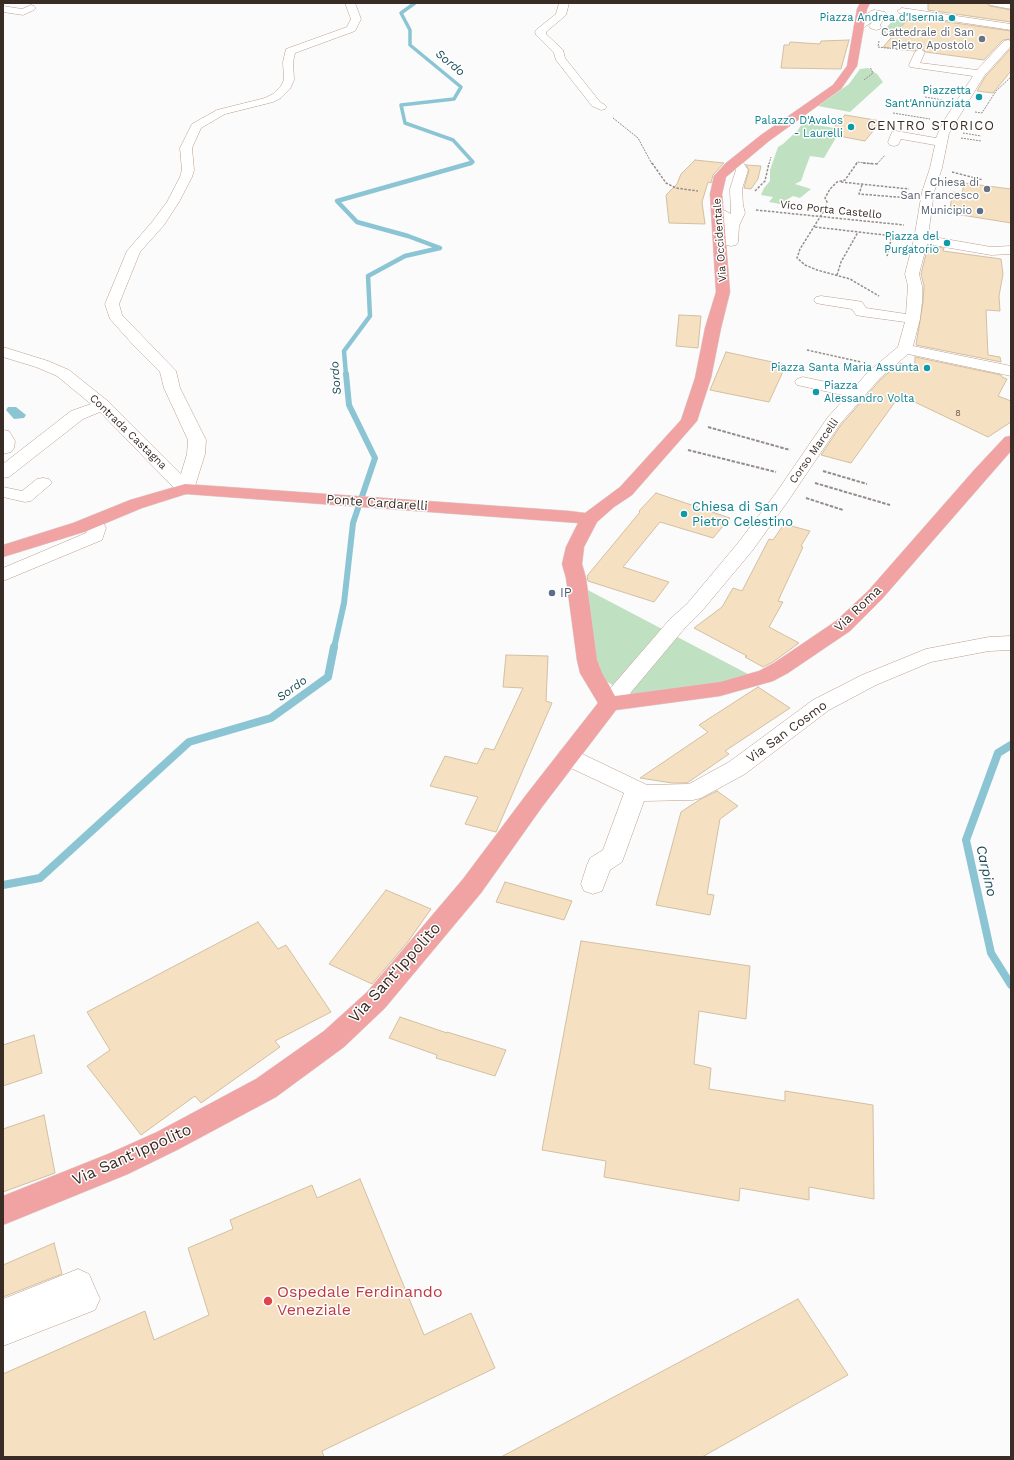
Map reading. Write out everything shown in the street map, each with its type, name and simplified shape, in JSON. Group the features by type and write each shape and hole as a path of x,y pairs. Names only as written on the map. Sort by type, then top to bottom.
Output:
{"main road":[{"name":"Via Occidentale","path":"589,520 608,503 626,491 689,421 703,378 712,328 723,292 716,194 720,176 736,161 806,108 837,87 852,66 862,9 865,3"},
{"name":"Via Roma","path":"609,704 720,689 766,676 781,668 843,626 874,595 980,473 1011,441"},
{"name":"Ponte Cardarelli","path":"185,489 569,516 589,520"},
{"path":"3,551 80,527 136,504 185,489"},
{"path":"589,520 575,547 572,564 576,578 587,660 591,673 609,704"},
{"name":"Via Sant'Ippolito","path":"3,1211 118,1164 168,1141 266,1088 334,1039 376,1000 472,886 609,704"}],"street":[{"path":"185,489 196,454 197,440 172,388 168,371 141,345 115,316 112,304 134,251 157,225 173,202 186,177 188,170 186,148 196,126 210,116 269,100 277,96 289,80 288,62 290,51 351,30 356,19 350,3"},
{"path":"564,3 562,15 542,30 540,32 541,35 558,52 560,58 596,104 601,107"},
{"path":"993,3 1011,6"},
{"path":"876,27 882,26 905,7 1011,27"},
{"path":"3,9 23,12 31,8"},
{"path":"859,26 874,14 882,14 874,26 876,27 869,36"},
{"path":"1008,43 980,74 943,133 936,168 927,196 922,233 912,274 915,286 915,302 913,319 905,349 1011,371"},
{"path":"920,52 914,65 980,74"},
{"path":"895,138 941,142"},
{"path":"731,242 732,224 738,213 736,189 742,170 736,161"},
{"path":"718,212 725,215 728,224 732,224"},
{"path":"922,233 992,251 1011,250"},
{"path":"821,300 857,305 861,312 913,319"},
{"name":"Corso Marcelli","path":"609,704 676,624 694,608 745,546 799,472 834,420 859,394 874,375 905,349"},
{"name":"Contrada Castagna","path":"3,352 42,364 63,373 70,385 103,405 185,489"},
{"path":"48,375 70,385 75,402"},
{"path":"803,382 859,394"},
{"path":"3,473 43,440 77,415 103,405"},
{"path":"3,435 6,440 3,449"},
{"path":"43,440 61,445"},
{"path":"3,492 25,497 43,483"},
{"path":"3,575 95,536 97,528 94,522"},
{"name":"Via San Cosmo","path":"568,757 644,794 693,792 737,768 821,705 869,680 926,656 989,644 1011,643"},
{"path":"593,884 599,865 613,855 637,790"},
{"path":"3,1315 78,1285 84,1299 3,1330"}],"path":[{"path":"601,107 638,138 647,155 666,183 676,188"},
{"path":"893,113 949,122"},
{"path":"895,138 886,154 876,164 857,162 845,180 838,182 825,198 827,202 815,227 800,249 797,258 805,265 817,270 856,282 883,298 915,302"},
{"path":"936,168 983,180"},
{"path":"838,182 927,196"},
{"path":"862,185 859,194 927,196"},
{"name":"Vico Porta Castello","path":"737,208 820,217 922,233"},
{"path":"815,227 892,236 922,233"},
{"path":"837,275 841,262 858,232"},
{"path":"887,256 892,236"},
{"path":"807,350 883,367"},
{"path":"689,421 799,472 890,505"},
{"path":"668,444 799,472 867,484"},
{"path":"799,472 843,510"}],"green space":[{"path":"894,19 926,23 949,52 887,42 891,37 880,35"},
{"path":"868,68 877,74 883,82 850,112 818,106 849,84 860,69"},
{"path":"821,120 816,125 834,128 828,134 837,136 824,158 810,156 801,181 795,184 811,189 800,198 793,196 780,204 769,202 773,197 761,195 764,188 770,181 770,170 778,147 798,130 803,122"},
{"path":"582,587 748,674 728,683 631,694 620,690 606,681 595,666"}],"water":[{"path":"8,407 16,407 26,415 24,418 14,419 6,410"}],"building":[{"path":"928,3 986,3 990,6 1011,10 1011,22 928,10"},
{"path":"909,18 927,19 1011,31 1011,39 1003,40 984,60 926,52 921,48 914,51 883,47"},
{"path":"849,40 841,69 781,68 784,45 789,45 790,42 820,44 821,41"},
{"path":"1011,48 1011,71 993,93 977,91 985,77"},
{"name":"Palazzo D'Avalos - Laurelli","path":"845,115 881,121 865,141 828,134"},
{"path":"695,160 724,163 713,175 711,183 708,182 702,202 705,224 669,223 666,195 677,184 681,174"},
{"path":"746,165 761,166 758,179 751,189 744,188 749,170"},
{"path":"964,183 1011,189 1011,223 949,213 953,192 962,194"},
{"path":"928,246 944,248 943,251 1001,259 1003,274 999,296 1000,311 986,310 988,355 1000,357 1001,362 916,345 923,302 924,286 921,274"},
{"path":"679,315 701,316 698,348 676,346"},
{"path":"726,352 786,365 769,402 710,390"},
{"path":"915,357 1001,375 1007,379 998,396 1011,401 1011,422 988,437 900,395 851,463 821,455 841,425 881,379 900,363 915,368"},
{"path":"656,493 730,518 713,538 660,522 623,567 669,582 654,602 588,581 587,576 640,512 639,511"},
{"path":"784,524 810,531 801,546 803,547 778,601 783,602 769,627 799,643 773,662 763,667 745,657 747,656 694,628 722,607 733,588 742,591 769,539 773,540"},
{"path":"506,655 548,656 546,701 552,703 496,832 465,824 478,797 430,786 445,756 477,764 485,748 494,750 523,688 503,687"},
{"path":"758,687 790,708 725,751 729,754 687,783 672,783 640,778 708,732 699,725"},
{"path":"717,791 738,806 720,819 707,894 714,895 710,915 656,905 681,812 699,800"},
{"path":"505,882 572,901 564,920 496,902"},
{"path":"386,890 431,909 407,943 372,984 329,964"},
{"path":"258,922 278,949 286,945 331,1012 275,1041 280,1047 201,1103 195,1096 141,1135 87,1066 110,1050 87,1012"},
{"path":"581,941 750,966 746,1019 699,1011 694,1064 711,1068 709,1089 785,1101 785,1091 873,1105 874,1199 809,1187 809,1200 740,1188 739,1201 604,1177 606,1161 542,1150"},
{"path":"400,1017 447,1033 506,1050 495,1076 436,1058 437,1055 389,1038"},
{"path":"34,1035 42,1073 3,1086 3,1045"},
{"path":"44,1115 55,1173 3,1192 3,1129"},
{"path":"360,1179 424,1335 471,1313 495,1368 322,1451 324,1457 3,1457 3,1374 145,1311 154,1340 209,1315 188,1248 233,1229 230,1220 312,1185 317,1198"},
{"path":"54,1243 62,1274 3,1297 3,1265"},
{"path":"798,1299 848,1375 702,1457 501,1457"}],"waterway":[{"name":"Sordo","path":"415,3 401,13 410,30 410,45 461,87 454,99 401,105 405,123 453,140 473,162 469,163"},
{"name":"Sordo","path":"346,375 344,351 370,316 368,276 405,256 440,248 408,236 357,222 337,201 469,163"},
{"name":"Sordo","path":"334,648 344,603 353,523 375,458 349,405 346,374"},
{"name":"Sordo","path":"3,885 40,878 189,742 271,718 328,677 334,647"},
{"name":"Carpino","path":"1011,745 998,753 966,840 991,953 1011,985"}],"place":[{"name":"Piazza Andrea d'Isernia","path":"952,18"},
{"name":"Cattedrale di San Pietro Apostolo","path":"982,39"},
{"name":"Piazzetta Sant'Annunziata","path":"979,97"},
{"name":"Palazzo D'Avalos - Laurelli","path":"851,127"},
{"name":"Chiesa di San Francesco","path":"987,189"},
{"name":"Municipio","path":"980,211"},
{"name":"Piazza del Purgatorio","path":"947,243"},
{"name":"Piazza Santa Maria Assunta","path":"927,368"},
{"name":"Piazza Alessandro Volta","path":"816,392"},
{"name":"Chiesa di San Pietro Celestino","path":"684,514"},
{"name":"IP","path":"552,593"},
{"name":"Ospedale Ferdinando Veneziale","path":"268,1301"}],"district":[{"name":"CENTRO STORICO","path":"931,126"}]}
